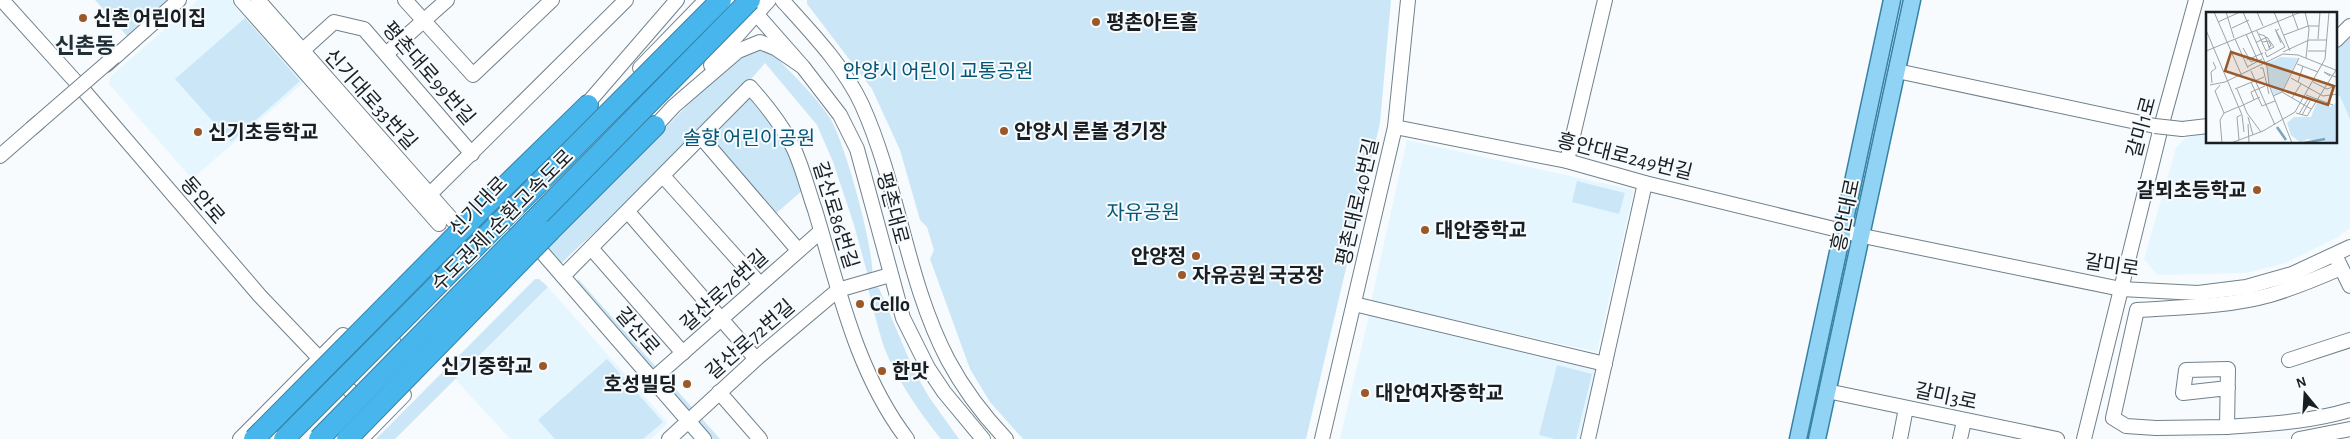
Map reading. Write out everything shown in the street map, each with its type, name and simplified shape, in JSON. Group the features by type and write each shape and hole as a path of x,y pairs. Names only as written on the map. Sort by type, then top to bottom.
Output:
{"highway":[{"name":"수도권제1순환고속도로","path":"284,439 721,0"},
{"name":"수도권제1순환고속도로","path":"319,439 753,7"},
{"path":"254,439 588,105"},
{"path":"347,439 550,231 656,126"}],"main road":[{"name":"흥안대로","path":"1798,439 1892,0"},
{"name":"흥안대로","path":"1817,439 1863,236 1912,0"},
{"path":"1856,168 1876,172"}],"street":[{"name":"동안로","path":"2,0 85,92 260,296 379,421"},
{"path":"0,156 179,0"},
{"path":"241,0 439,224"},
{"path":"405,0 422,21 473,75 552,0"},
{"path":"386,54 447,0"},
{"path":"588,105 677,0"},
{"path":"240,439 455,222 705,0"},
{"name":"신기대로","path":"278,439 705,0"},
{"name":"신기대로","path":"308,439 521,213 730,0"},
{"name":"평촌대로","path":"744,0 753,7 803,67 840,116 857,149 903,318 928,368 944,392 983,439"},
{"path":"361,439 540,250 601,189 674,106 753,7 769,0"},
{"name":"평촌대로","path":"782,0 835,63 861,103 884,163 930,320 948,360 993,425 1006,439"},
{"name":"평촌대로40번길","path":"1322,439 1395,127 1408,0"},
{"path":"1567,161 1605,0"},
{"name":"갈미1로","path":"2084,439 2161,127 2196,0"},
{"name":"신기대로33번길","path":"263,2 302,51 455,222"},
{"name":"평촌대로99번길","path":"429,195 472,154 618,3"},
{"name":"평촌대로99번길","path":"302,51 334,22 364,29 472,154"},
{"path":"2338,38 2350,26"},
{"path":"674,106 738,52 760,42 775,48 803,67"},
{"path":"91,79 114,57"},
{"path":"1897,71 2155,126 2182,129 2206,126"},
{"name":"갈산로86번길","path":"564,275 750,87 768,106 793,148 821,231 856,346 878,394 907,439"},
{"path":"31,129 66,98"},
{"name":"흥안대로249번길","path":"1395,127 1567,161 1645,183 1863,236"},
{"path":"701,137 798,250"},
{"path":"663,176 760,284"},
{"path":"1588,439 1645,183"},
{"path":"628,212 756,359"},
{"name":"갈산로76번길","path":"655,378 821,231"},
{"name":"갈미로","path":"1863,236 2121,289 2198,293 2246,287 2292,274 2342,250"},
{"path":"591,248 683,353"},
{"name":"갈산로","path":"540,250 691,418 704,439"},
{"path":"2342,250 2350,286"},
{"path":"2346,266 2303,284 2268,295 2202,306 2137,310 2113,418 2126,426 2227,427 2271,424 2337,414 2350,410"},
{"path":"838,290 890,275"},
{"name":"갈산로72번길","path":"670,439 756,359 838,290"},
{"path":"1354,304 1605,364"},
{"path":"2289,360 2350,340"},
{"path":"2227,427 2228,388"},
{"name":"갈미3로","path":"1827,391 1964,421 2021,436 2057,439"},
{"path":"719,392 760,439"},
{"path":"1900,439 1906,408"},
{"path":"691,418 712,439"},
{"path":"1960,439 1964,421"},
{"path":"2317,436 2350,425"},
{"path":"2299,439 2350,429"}],"shaded area":[{"name":"신기초등학교","path":"198,0 231,0 304,82 192,179 109,84 111,76"},
{"name":"갈뫼초등학교","path":"2340,95 2350,119 2350,228 2338,237 2286,263 2246,273 2157,275 2144,259 2176,148 2184,139 2206,131 2206,144 2338,144 2338,96"},
{"path":"1407,140 1634,190 1597,352 1371,302"},
{"name":"신기중학교","path":"548,287 668,423 651,439 510,439 455,379"},
{"path":"1369,315 1600,368 1583,439 1340,439"}],"green space":[{"path":"95,0 171,0 128,37"},
{"name":"자유공원","path":"807,0 1391,0 1380,123 1306,439 1023,439 990,402 970,369 930,259 934,250 927,227 920,220 900,150 872,89 807,4"},
{"path":"245,18 300,81 231,142 175,79"},
{"path":"2350,32 2350,119 2340,96 2338,96 2338,43"},
{"path":"760,46 772,53 810,92 824,109 836,130 864,220 872,262 872,275 868,276 854,225 833,162 817,125 765,63 728,105 688,145 561,264 553,259 548,247 741,51"},
{"name":"솔향 어린이공원","path":"752,95 769,116 783,139 803,190 774,215 710,137"},
{"path":"1577,181 1625,193 1619,214 1572,202"},
{"path":"535,279 539,279 548,287 395,439 376,439"},
{"path":"579,280 720,439 707,439 574,282"},
{"path":"867,284 879,288 914,371 929,397 959,439 941,439 916,406 901,381 883,344"},
{"path":"607,359 663,422 643,439 555,439 538,420"},
{"path":"1557,365 1592,374 1576,439 1555,439 1539,435"}],"place":[{"name":"신촌 어린이집","path":"83,18"},
{"name":"평촌아트홀","path":"1096,22"},
{"name":"안양시 론볼 경기장","path":"1004,131"},
{"name":"신기초등학교","path":"198,132"},
{"name":"갈뫼초등학교","path":"2257,190"},
{"name":"대안중학교","path":"1425,230"},
{"name":"안양정","path":"1196,256"},
{"name":"자유공원 국궁장","path":"1182,275"},
{"name":"Cello","path":"860,304"},
{"name":"신기중학교","path":"543,366"},
{"name":"한맛","path":"882,371"},
{"name":"호성빌딩","path":"687,384"},
{"name":"대안여자중학교","path":"1365,393"}],"district":[{"name":"신촌동","path":"85,45"}],"park label":[{"name":"안양시 어린이 교통공원","path":"938,71"}]}
